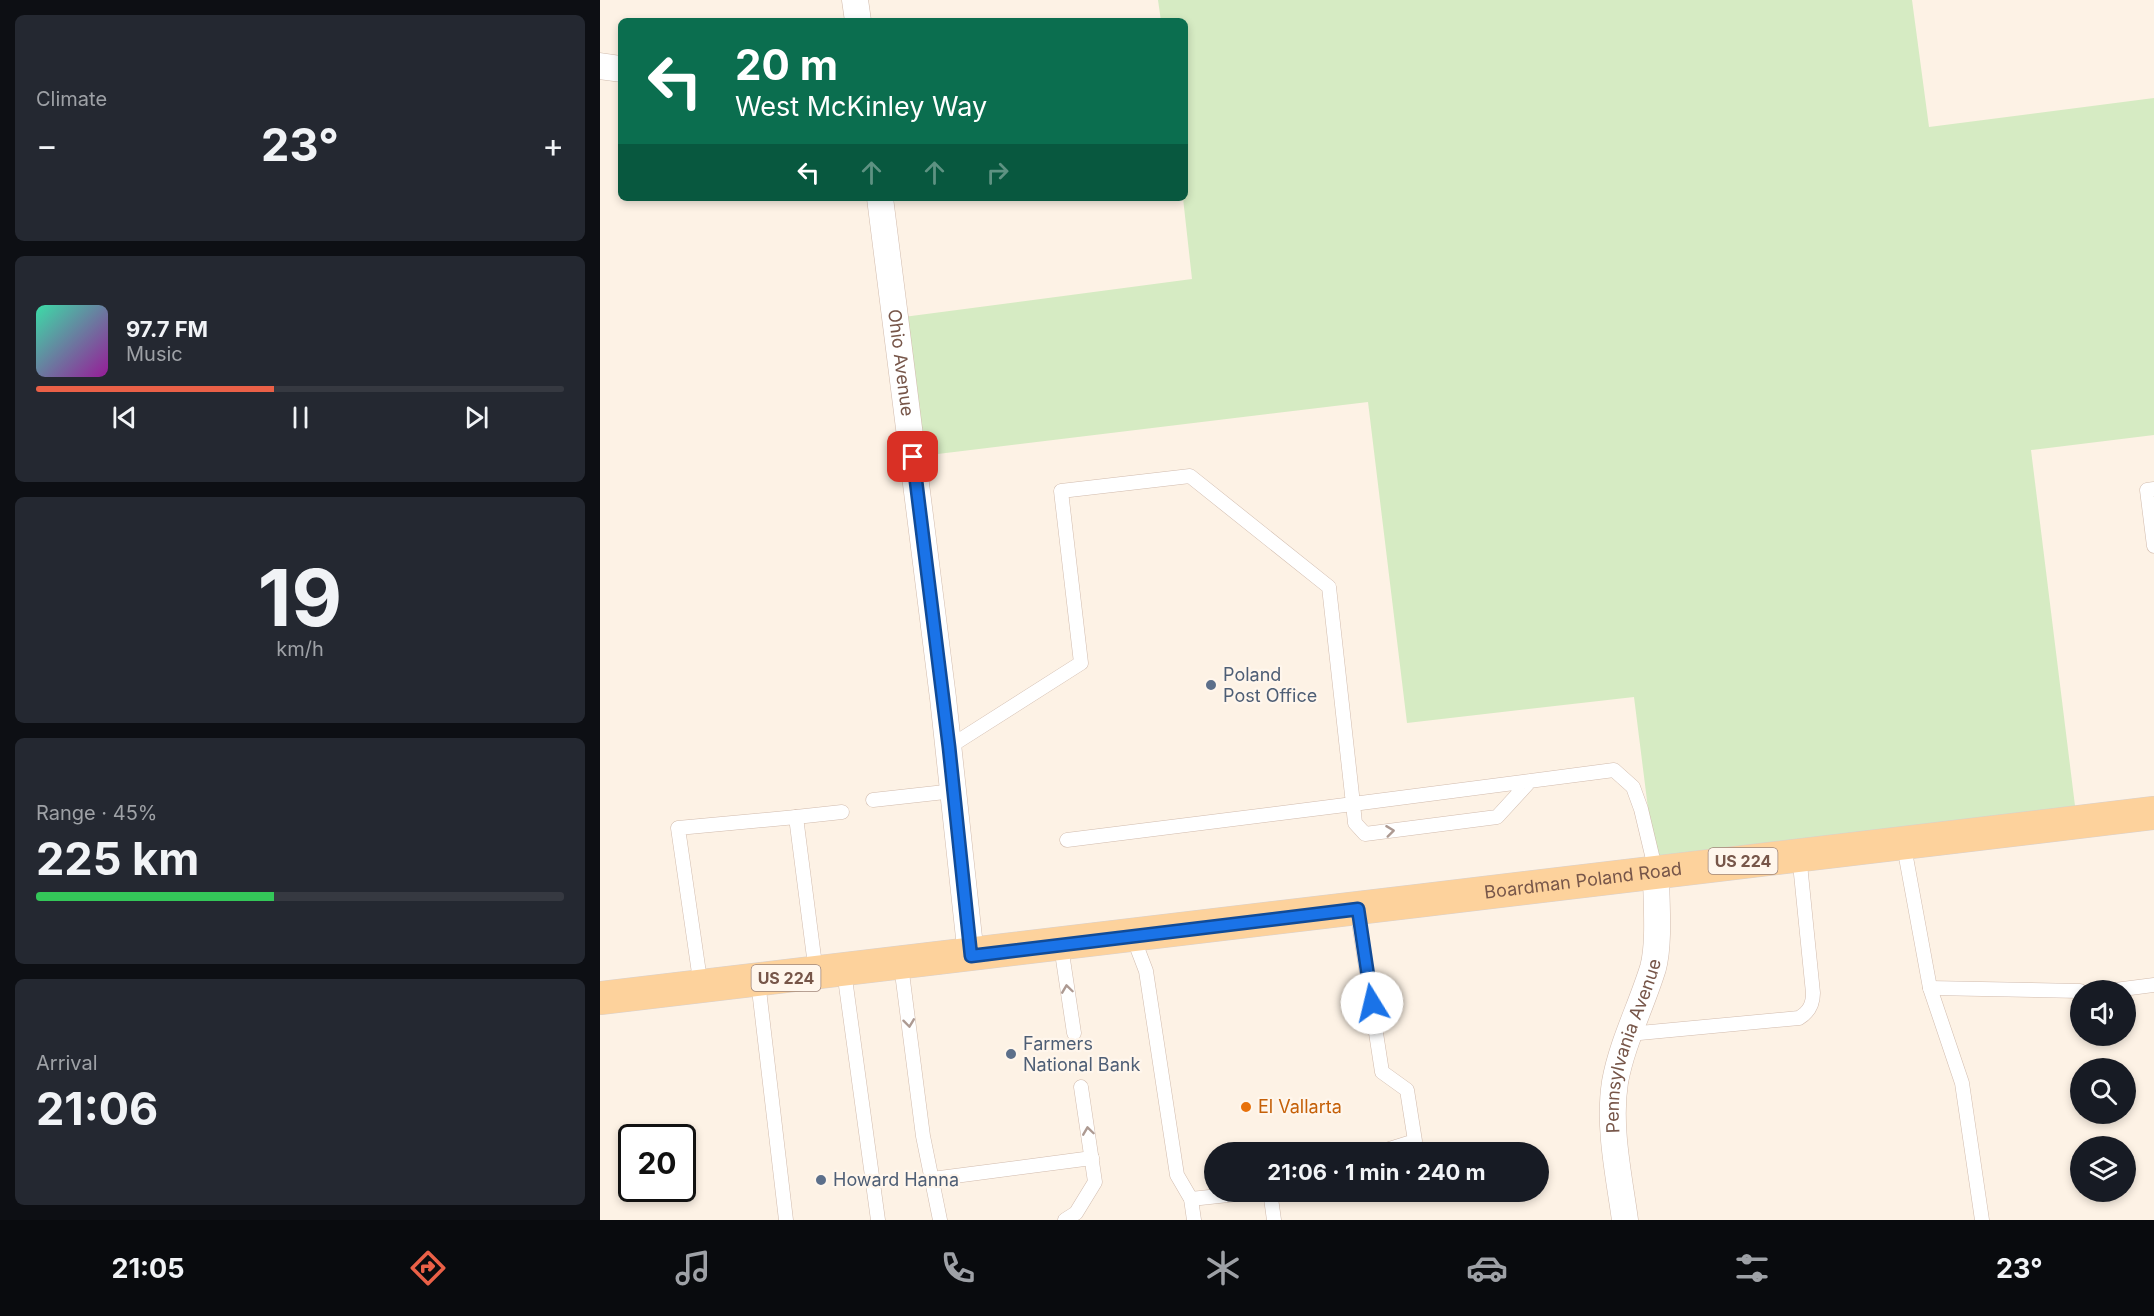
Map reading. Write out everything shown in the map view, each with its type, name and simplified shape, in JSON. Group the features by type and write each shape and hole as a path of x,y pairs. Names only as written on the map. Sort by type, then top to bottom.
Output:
{"main road":[{"name":"Boardman Poland Road","path":"1345,911 1904,841 2154,813"},
{"name":"US 224","path":"600,999 1345,911"}],"street":[{"path":"855,0 858,18"},
{"path":"600,66 618,69"},
{"name":"Ohio Avenue","path":"880,201 949,747 971,956"},
{"name":"Pennsylvania Avenue","path":"1625,1220 1613,1102 1622,1053 1653,966 1656,944 1656,872"}],"lane":[{"path":"949,747 1081,663 1061,491 1190,476 1329,587 1355,823 1365,834 1497,817 1530,781"},
{"path":"2154,489 2146,490 2154,546"},
{"path":"1066,840 1614,770 1633,787 1641,809 1656,872"},
{"path":"873,800 954,790"},
{"path":"701,987 678,828 842,812"},
{"path":"796,817 830,973 878,1220"},
{"path":"1904,841 1930,988 1962,1083 1982,1220"},
{"path":"1629,1034 1799,1018 1806,1013 1813,1003 1813,993 1799,854"},
{"path":"1345,911 1382,1072 1407,1090 1415,1141 1412,1142"},
{"path":"1132,937 1146,971 1177,1175 1191,1199 1194,1220"},
{"path":"1061,946 1074,1033"},
{"path":"901,965 923,1136 940,1220"},
{"path":"758,981 786,1220"},
{"path":"2136,987 2154,985"},
{"path":"1930,988 2070,991"},
{"path":"1065,1220 1076,1213 1095,1182 1081,1087"},
{"path":"932,1179 1092,1158"},
{"path":"1191,1199 1204,1198"},
{"path":"1272,1202 1274,1220"}],"green space":[{"path":"1158,0 1912,0 1929,127 2154,98 2154,435 2031,450 2077,822 1656,872 1634,697 1407,723 1368,402 913,457 896,318 1192,279 1183,201 1188,201 1188,18 1161,18"}],"place":[{"name":"Poland Post Office","path":"1211,685"},
{"name":"Farmers National Bank","path":"1011,1054"},
{"name":"El Vallarta","path":"1246,1107"},
{"name":"Howard Hanna","path":"821,1180"}],"route":[{"path":"913,457 949,747 971,956 1358,909 1372,1003"}]}
